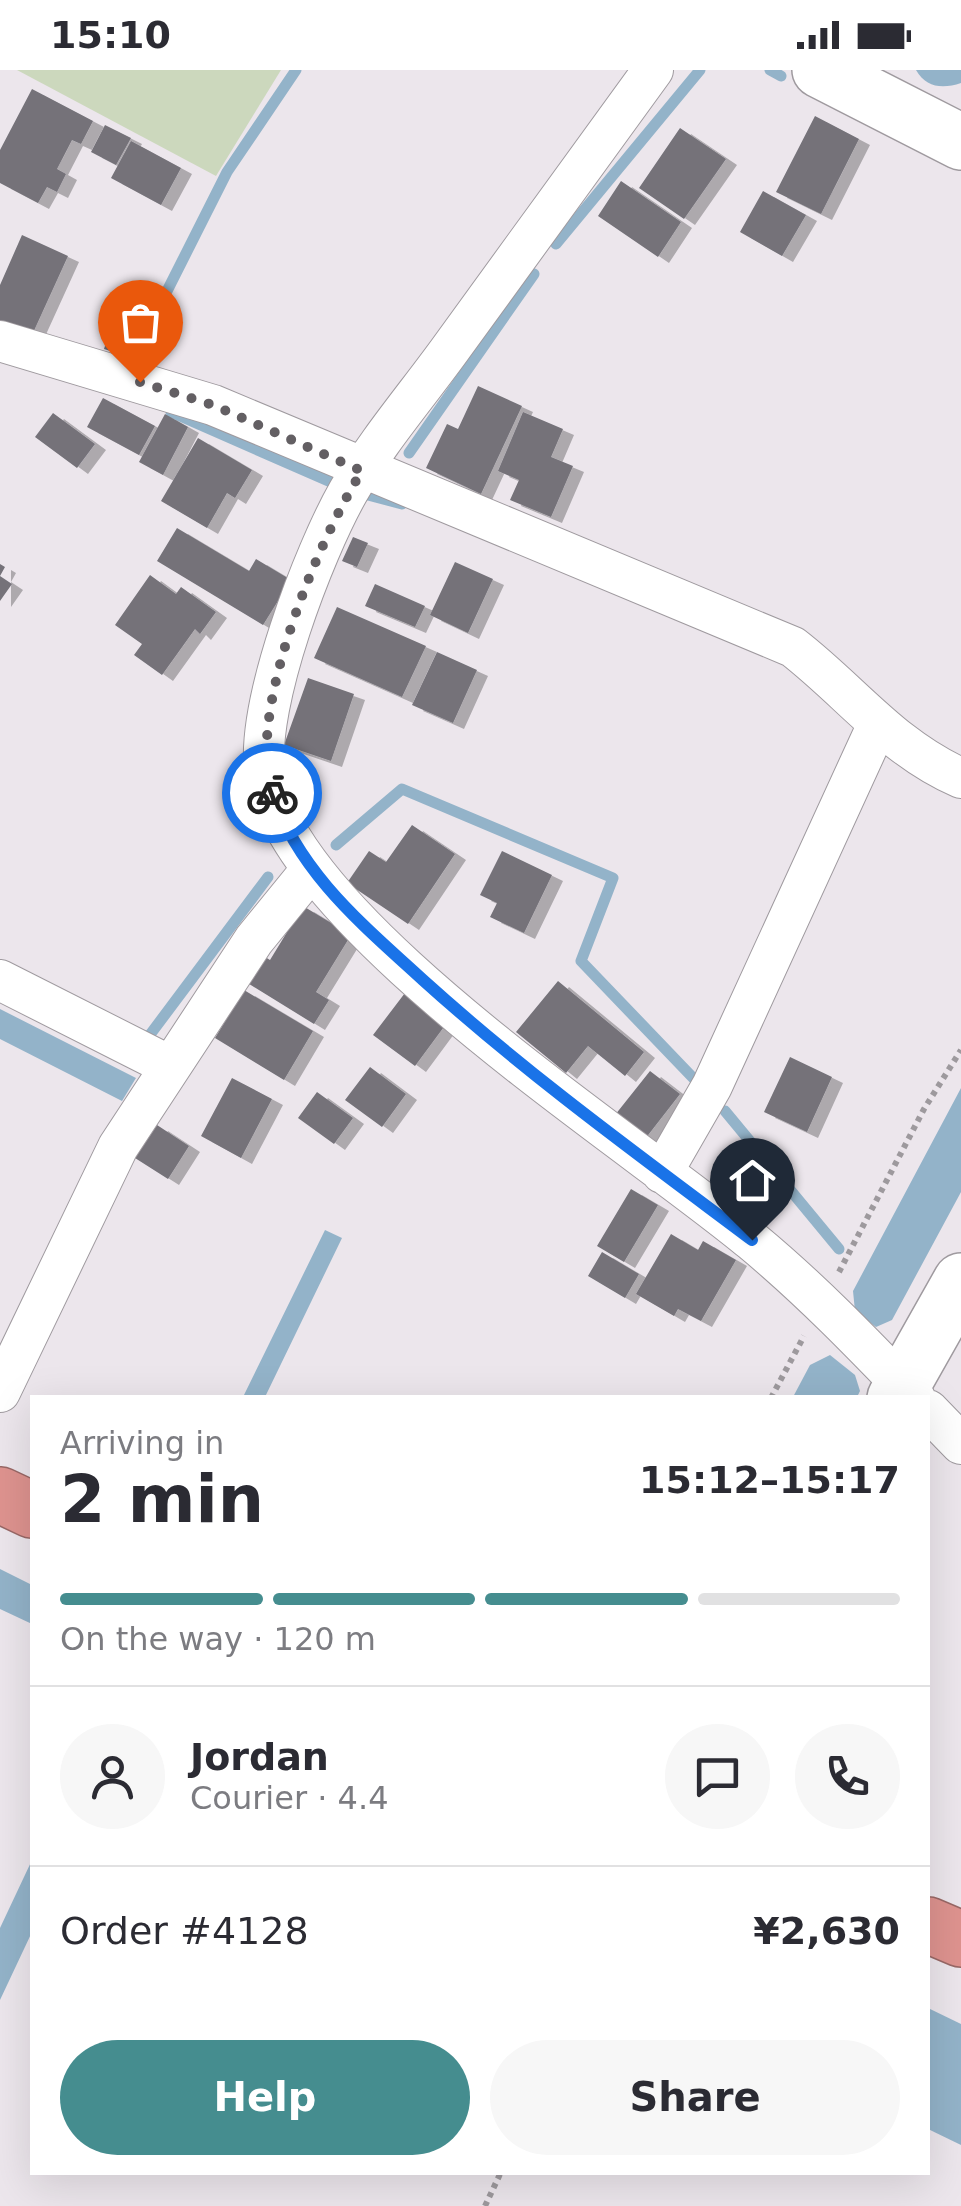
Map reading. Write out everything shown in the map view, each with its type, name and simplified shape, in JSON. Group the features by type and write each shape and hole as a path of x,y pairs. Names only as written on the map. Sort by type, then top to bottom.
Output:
{"highway":[{"path":"0,1495 30,1509"},
{"path":"930,1926 961,1939"}],"street":[{"path":"653,70 346,496 293,623 269,706 265,772 283,824 311,870 340,904 463,1016 752,1240 821,1303 908,1395"},
{"path":"820,70 961,142"},
{"path":"0,341 213,405 362,471 424,491 792,647 824,671 877,726 923,761 961,778"},
{"path":"662,1173 712,1086 877,726"},
{"path":"0,1392 118,1147 254,940 311,870"},
{"path":"0,980 170,1066"},
{"path":"911,1395 961,1280"},
{"path":"930,1415 961,1444"}],"path":[{"path":"774,1395 924,1109 961,1050"},
{"path":"484,2206 500,2175"}],"green space":[{"path":"17,70 281,70 216,176"}],"water":[{"path":"916,70 961,70 961,83 936,85"},
{"path":"0,1009 136,1078 122,1101 0,1039"},
{"path":"961,1088 961,1192 892,1320 876,1327 855,1311 853,1291"},
{"path":"325,1230 342,1238 266,1395 244,1395"},
{"path":"830,1355 855,1375 858,1395 794,1395 810,1365"},
{"path":"0,1569 30,1584 30,1623 0,1609"},
{"path":"30,1864 30,1936 0,2000 0,1928"},
{"path":"930,2009 961,2024 961,2145 930,2130"}],"building":[{"path":"32,89 93,121 81,144 72,140 57,169 66,174 57,192 47,187 38,203 0,183 0,150"},
{"path":"815,116 859,139 821,214 776,192"},
{"path":"105,125 131,138 116,165 91,152"},
{"path":"680,128 726,159 684,219 639,188"},
{"path":"131,141 181,168 161,205 111,178"},
{"path":"621,181 681,222 658,257 598,216"},
{"path":"763,191 806,215 782,256 740,232"},
{"path":"22,235 68,256 32,335 0,320 0,285"},
{"path":"115,315 146,326 135,359 104,349"},
{"path":"478,386 522,406 481,494 426,468 447,424 458,429"},
{"path":"103,398 155,426 139,455 87,427"},
{"path":"523,412 563,429 551,457 573,466 551,517 510,500 519,480 498,471"},
{"path":"53,413 95,444 77,468 35,437"},
{"path":"165,414 188,427 163,475 139,462"},
{"path":"198,438 252,470 235,498 227,493 207,528 161,501"},
{"path":"177,528 249,571 256,559 291,580 263,625 157,561"},
{"path":"353,537 368,543 357,567 342,561"},
{"path":"455,562 493,579 468,633 430,615"},
{"path":"150,575 176,594 181,587 216,612 200,634 195,629 162,675 134,655 142,644 115,625"},
{"path":"0,576 12,584 0,601"},
{"path":"375,584 425,606 415,627 365,606"},
{"path":"337,607 426,646 402,697 314,658"},
{"path":"437,652 477,670 453,723 412,705"},
{"path":"308,678 354,694 331,761 284,745"},
{"path":"412,825 455,854 408,924 347,883 369,851 386,862"},
{"path":"502,851 552,875 524,933 490,917 497,903 480,895"},
{"path":"303,906 351,935 316,992 329,1000 314,1024 246,982 262,955 270,960"},
{"path":"558,981 644,1052 625,1076 588,1046 566,1073 516,1032"},
{"path":"408,989 449,1020 415,1066 373,1035"},
{"path":"244,990 313,1031 284,1080 215,1038"},
{"path":"790,1057 832,1077 807,1132 764,1112"},
{"path":"370,1067 406,1094 382,1127 345,1100"},
{"path":"650,1071 680,1094 645,1139 615,1115"},
{"path":"232,1078 272,1099 241,1158 201,1136"},
{"path":"317,1092 353,1118 334,1144 298,1118"},
{"path":"157,1125 189,1146 168,1179 135,1158"},
{"path":"631,1189 658,1205 624,1262 597,1246"},
{"path":"671,1234 698,1250 703,1241 736,1260 701,1321 678,1309 674,1316 636,1294"},
{"path":"602,1252 639,1274 625,1298 588,1276"}],"waterway":[{"path":"163,299 227,172 296,70"},
{"path":"556,244 700,70"},
{"path":"770,70 781,76"},
{"path":"409,453 534,274"},
{"path":"171,412 333,483"},
{"path":"368,495 402,504"},
{"path":"336,845 402,789 613,878 581,961 697,1082"},
{"path":"149,1036 268,877"},
{"path":"725,1111 839,1249"}],"way so far":[{"path":"140,382 213,405 362,471 346,496 293,623 269,706 265,772 272,793"}],"route":[{"path":"272,793 283,824 311,870 340,904 463,1016 611,1136 752,1240"}]}
